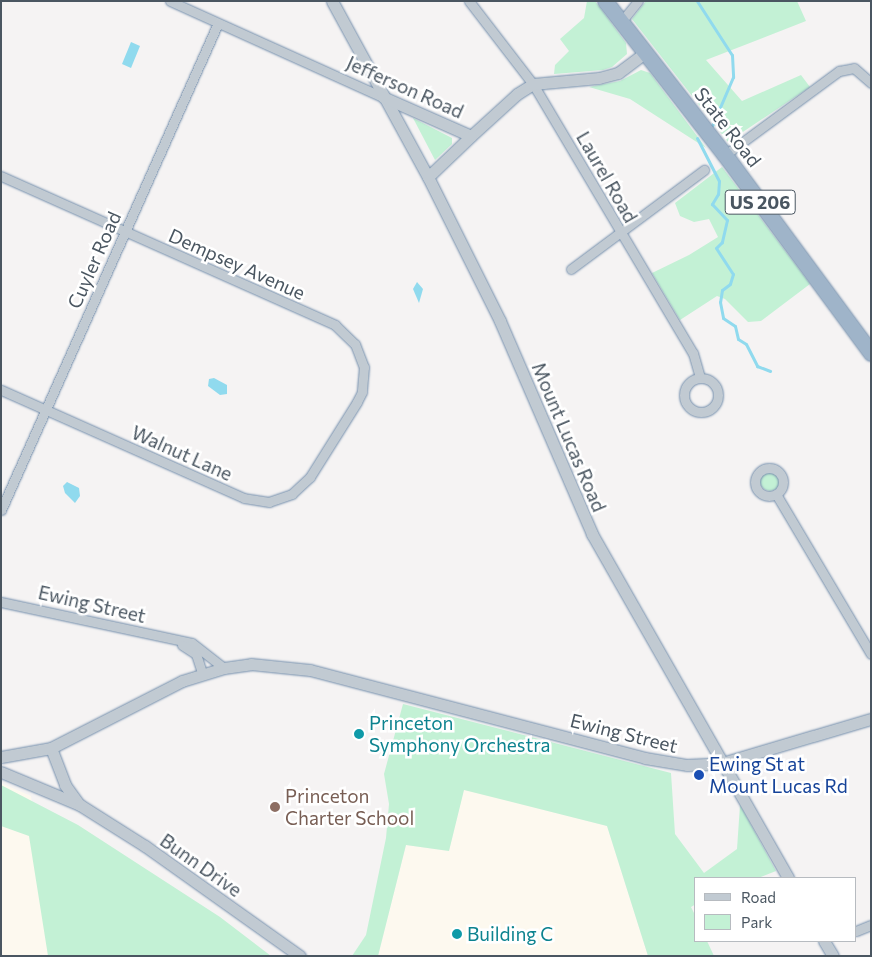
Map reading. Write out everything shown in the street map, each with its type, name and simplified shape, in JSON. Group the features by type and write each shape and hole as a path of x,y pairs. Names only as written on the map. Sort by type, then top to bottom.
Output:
{"highway":[{"name":"State Road","path":"605,1 725,154 871,353"}],"street":[{"name":"Jefferson Road","path":"170,1 471,136 518,94 534,84 599,78 618,72 645,53"},
{"name":"Mount Lucas Road","path":"332,1 382,97 428,177 500,322 592,534 787,877"},
{"name":"Laurel Road","path":"469,1 534,84 693,353 700,378"},
{"path":"621,22 638,1"},
{"name":"Cuyler Road","path":"1,510 218,23"},
{"path":"725,154 839,71 854,68 871,83"},
{"path":"428,177 471,136"},
{"path":"571,269 704,170"},
{"name":"Dempsey Avenue","path":"1,176 335,325 347,334 362,355 364,379 357,402 332,442"},
{"name":"Walnut Lane","path":"1,390 254,501 270,502 292,494 310,477 332,442"},
{"path":"776,494 871,654"},
{"name":"Ewing Street","path":"1,602 199,646 224,668"},
{"name":"Ewing Street","path":"175,641 196,654 202,673"},
{"name":"Ewing Street","path":"1,757 51,748 162,690 202,673 251,664 310,670 645,758 687,766 722,763 871,719"},
{"name":"Bunn Drive","path":"51,748 65,785 80,805"},
{"name":"Bunn Drive","path":"1,772 80,805 145,846 300,956"},
{"path":"857,931 871,925"},
{"path":"828,942 833,956"}],"shaded area":[{"path":"1,783 31,796 53,956 1,956"},
{"path":"464,789 607,826 648,956 378,956 406,845 449,851"}],"green space":[{"path":"587,1 595,1 626,43 627,54 612,67 603,70 554,74 555,65 569,51 560,39 584,18"},
{"path":"646,1 797,1 806,21 706,60 742,101 801,75 810,87 728,142 632,19"},
{"path":"641,70 650,73 706,148 630,99 589,87 620,81"},
{"path":"413,118 452,138 452,144 435,160"},
{"path":"722,167 810,284 761,321 748,322 725,299 717,296 680,320 652,273 689,255 718,237 709,219 694,222 680,216 675,203"},
{"path":"770,471 777,474 780,481 777,488 770,491 763,488 760,481 763,474"},
{"path":"403,704 671,773 675,834 704,873 737,849 740,805 776,871 761,877 694,877 694,905 691,907 694,913 694,942 707,942 714,956 648,956 607,826 464,790 449,851 406,845 378,956 352,956 366,935 386,838 389,804 384,774"},
{"path":"1,785 78,825 220,917 271,956 48,956 29,836 1,826"}],"water":[{"path":"131,42 140,46 131,68 122,64"},
{"path":"417,282 423,289 419,303 413,289"},
{"path":"214,378 227,385 227,394 220,395 208,386 209,379"},
{"path":"67,482 79,488 80,496 75,503 65,493 63,486"}],"waterway":[{"path":"697,1 732,55 733,77 712,126"},
{"path":"697,138 719,181 718,194 712,204 727,220 722,242 716,248 733,274 730,284 722,290 720,302 723,318 735,326 738,339 746,344 757,366 770,371"}],"place":[{"name":"Princeton Symphony Orchestra","path":"359,734"},
{"name":"Ewing St at Mount Lucas Rd","path":"699,775"},
{"name":"Princeton Charter School","path":"275,807"},
{"name":"Building C","path":"457,934"}]}
